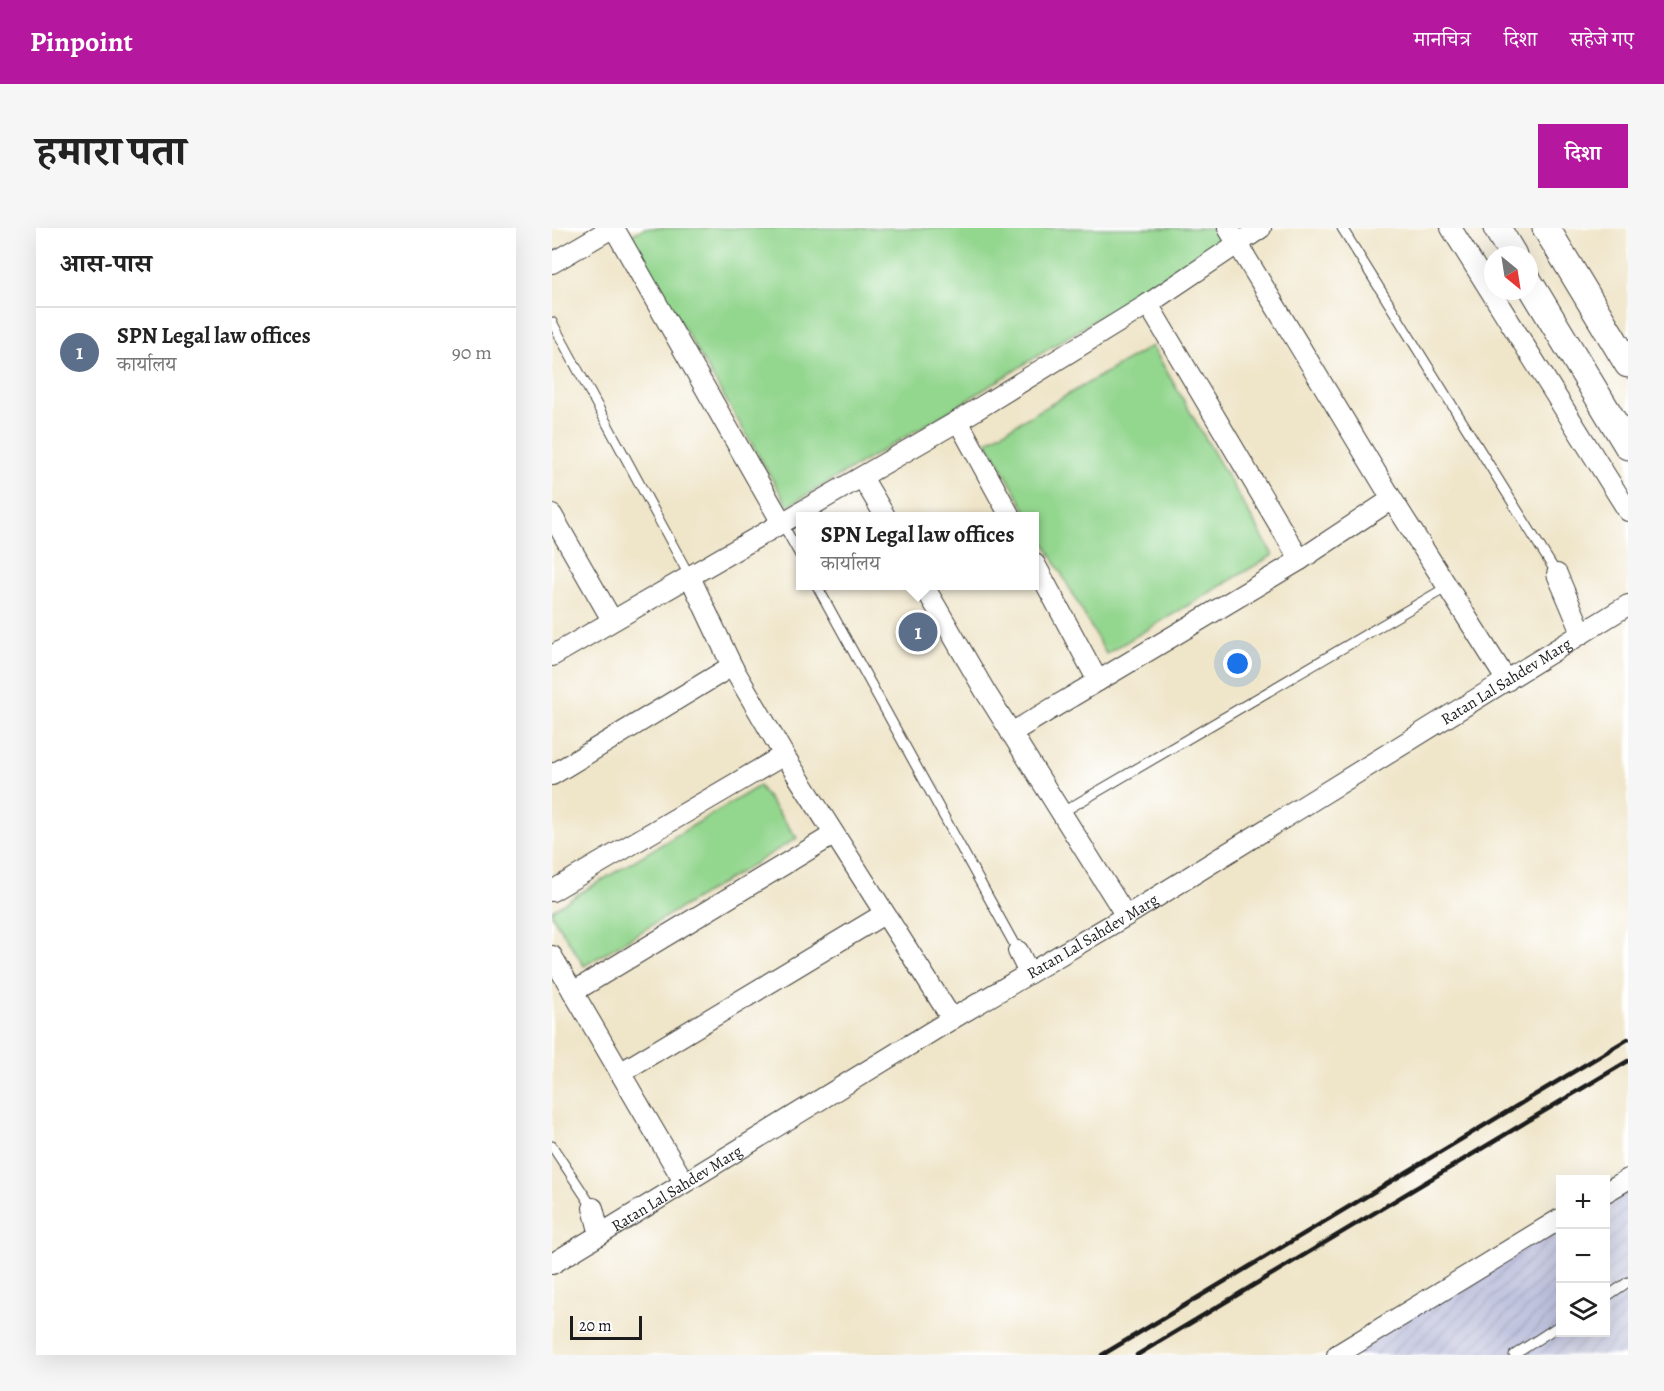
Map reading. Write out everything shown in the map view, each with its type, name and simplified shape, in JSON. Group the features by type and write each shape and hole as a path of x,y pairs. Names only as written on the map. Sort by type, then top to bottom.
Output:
{"main road":[{"path":"1497,228 1508,246"},
{"path":"1546,228 1628,364"},
{"path":"1538,297 1628,446"}],"street":[{"path":"552,263 613,228 782,522"},
{"path":"800,512 958,421 1148,304 1232,236 1261,228"},
{"path":"1451,228 1628,512"},
{"path":"1232,236 1392,499 1507,681"},
{"path":"1148,304 1300,560"},
{"path":"958,421 1008,512"},
{"path":"862,477 883,512"},
{"path":"1011,733 1300,560 1392,499"},
{"path":"552,656 796,514"},
{"path":"552,515 612,620"},
{"path":"1039,571 1098,681"},
{"path":"1557,574 1582,633"},
{"path":"690,577 732,666 784,755 952,1019"},
{"path":"927,590 1011,733 1126,916"},
{"name":"Ratan Lal Sahdev Marg","path":"552,1264 952,1019 1126,916 1628,605"},
{"path":"552,775 732,666"},
{"path":"552,891 784,755"},
{"path":"573,992 833,835"},
{"path":"621,1073 884,914"},
{"path":"1018,951 1029,973"},
{"path":"554,962 684,1182"},
{"path":"1610,1189 1628,1179"},
{"path":"593,1208 600,1235"},
{"path":"1337,1355 1556,1221"}],"lane":[{"path":"1342,228 1557,574"},
{"path":"552,322 690,577"},
{"path":"782,522 796,548"},
{"path":"1061,813 1447,587"},
{"path":"820,590 1018,951"},
{"path":"552,1146 593,1208"},
{"path":"1610,1294 1628,1282"},
{"path":"1514,1355 1556,1328"}],"shaded area":[{"path":"1628,1172 1628,1355 1349,1355 1556,1213 1556,1337 1610,1337 1610,1182"}],"green space":[{"path":"644,228 1213,228 1221,241 953,409 788,506 630,236"},
{"path":"1152,346 1273,555 1106,654 1039,533 1039,512 1027,512 987,441"},
{"path":"759,786 797,838 584,966 552,915 552,910"}],"railway":[{"path":"1102,1355 1628,1039"},
{"path":"1137,1355 1628,1061"}],"place":[{"name":"SPN Legal law offices","path":"918,632"}]}
